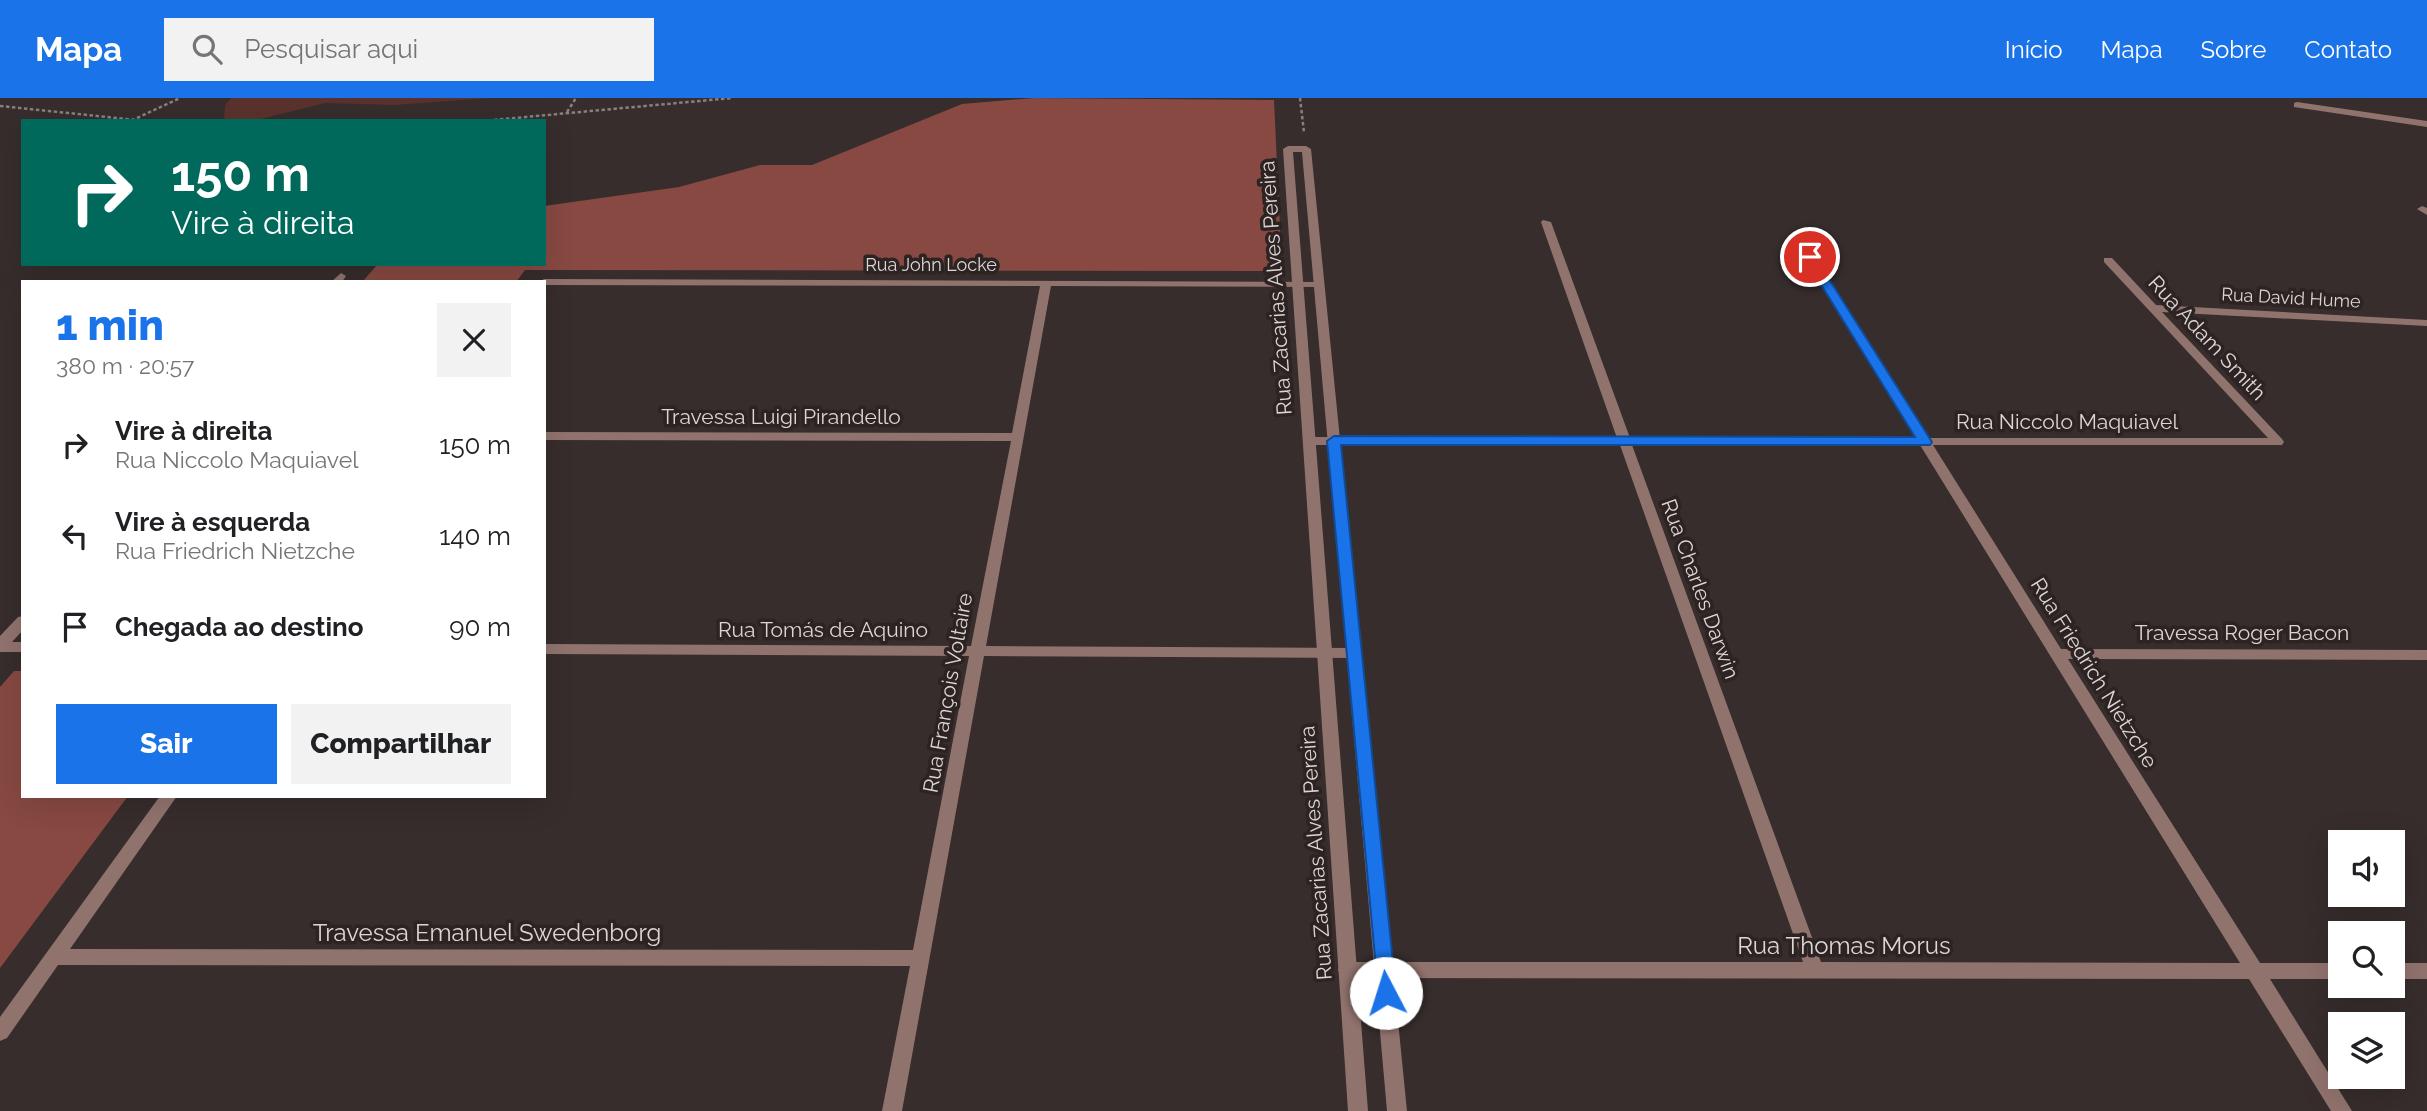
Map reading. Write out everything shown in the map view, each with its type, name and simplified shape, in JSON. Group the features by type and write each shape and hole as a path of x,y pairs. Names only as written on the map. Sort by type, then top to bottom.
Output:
{"street":[{"path":"2297,105 2427,124"},
{"name":"Rua Zacarias Alves Pereira","path":"1357,1111 1288,149 1306,149 1397,1111"},
{"name":"Rua Charles Darwin","path":"1546,222 1815,970"},
{"name":"Rua Friedrich Nietzche","path":"1810,257 2342,1111"},
{"name":"Rua Adam Smith","path":"2108,260 2278,442"},
{"name":"Rua John Locke","path":"546,282 1319,284"},
{"name":"Rua François Voltaire","path":"892,1111 1046,283"},
{"name":"Rua David Hume","path":"2153,308 2427,323"},
{"name":"Travessa Luigi Pirandello","path":"546,436 1017,437"},
{"name":"Rua Niccolo Maquiavel","path":"1309,441 2278,442"},
{"path":"0,646 21,623"},
{"path":"0,646 21,647"},
{"name":"Rua Tomás de Aquino","path":"546,649 1353,653"},
{"name":"Travessa Roger Bacon","path":"2057,654 2427,655"},
{"path":"0,1032 168,798"},
{"name":"Travessa Emanuel Swedenborg","path":"54,957 921,958"},
{"name":"Rua Thomas Morus","path":"1347,970 2328,971"},
{"path":"2405,971 2427,971"}],"path":[{"path":"137,118 180,98"},
{"path":"567,113 576,98"},
{"path":"503,119 732,98"},
{"path":"1300,98 1306,149"},
{"path":"0,106 140,119"}],"shaded area":[{"path":"231,98 490,98 394,105 325,103 261,119 224,119 225,105"},
{"path":"1034,98 1274,100 1282,271 525,270 518,280 364,280 376,266 546,266 546,206 679,187 760,165 812,165 962,104"},
{"path":"14,671 21,671 21,798 127,798 0,968 0,687"}],"route":[{"path":"1386,993 1334,441 1925,442 1810,257"}]}
